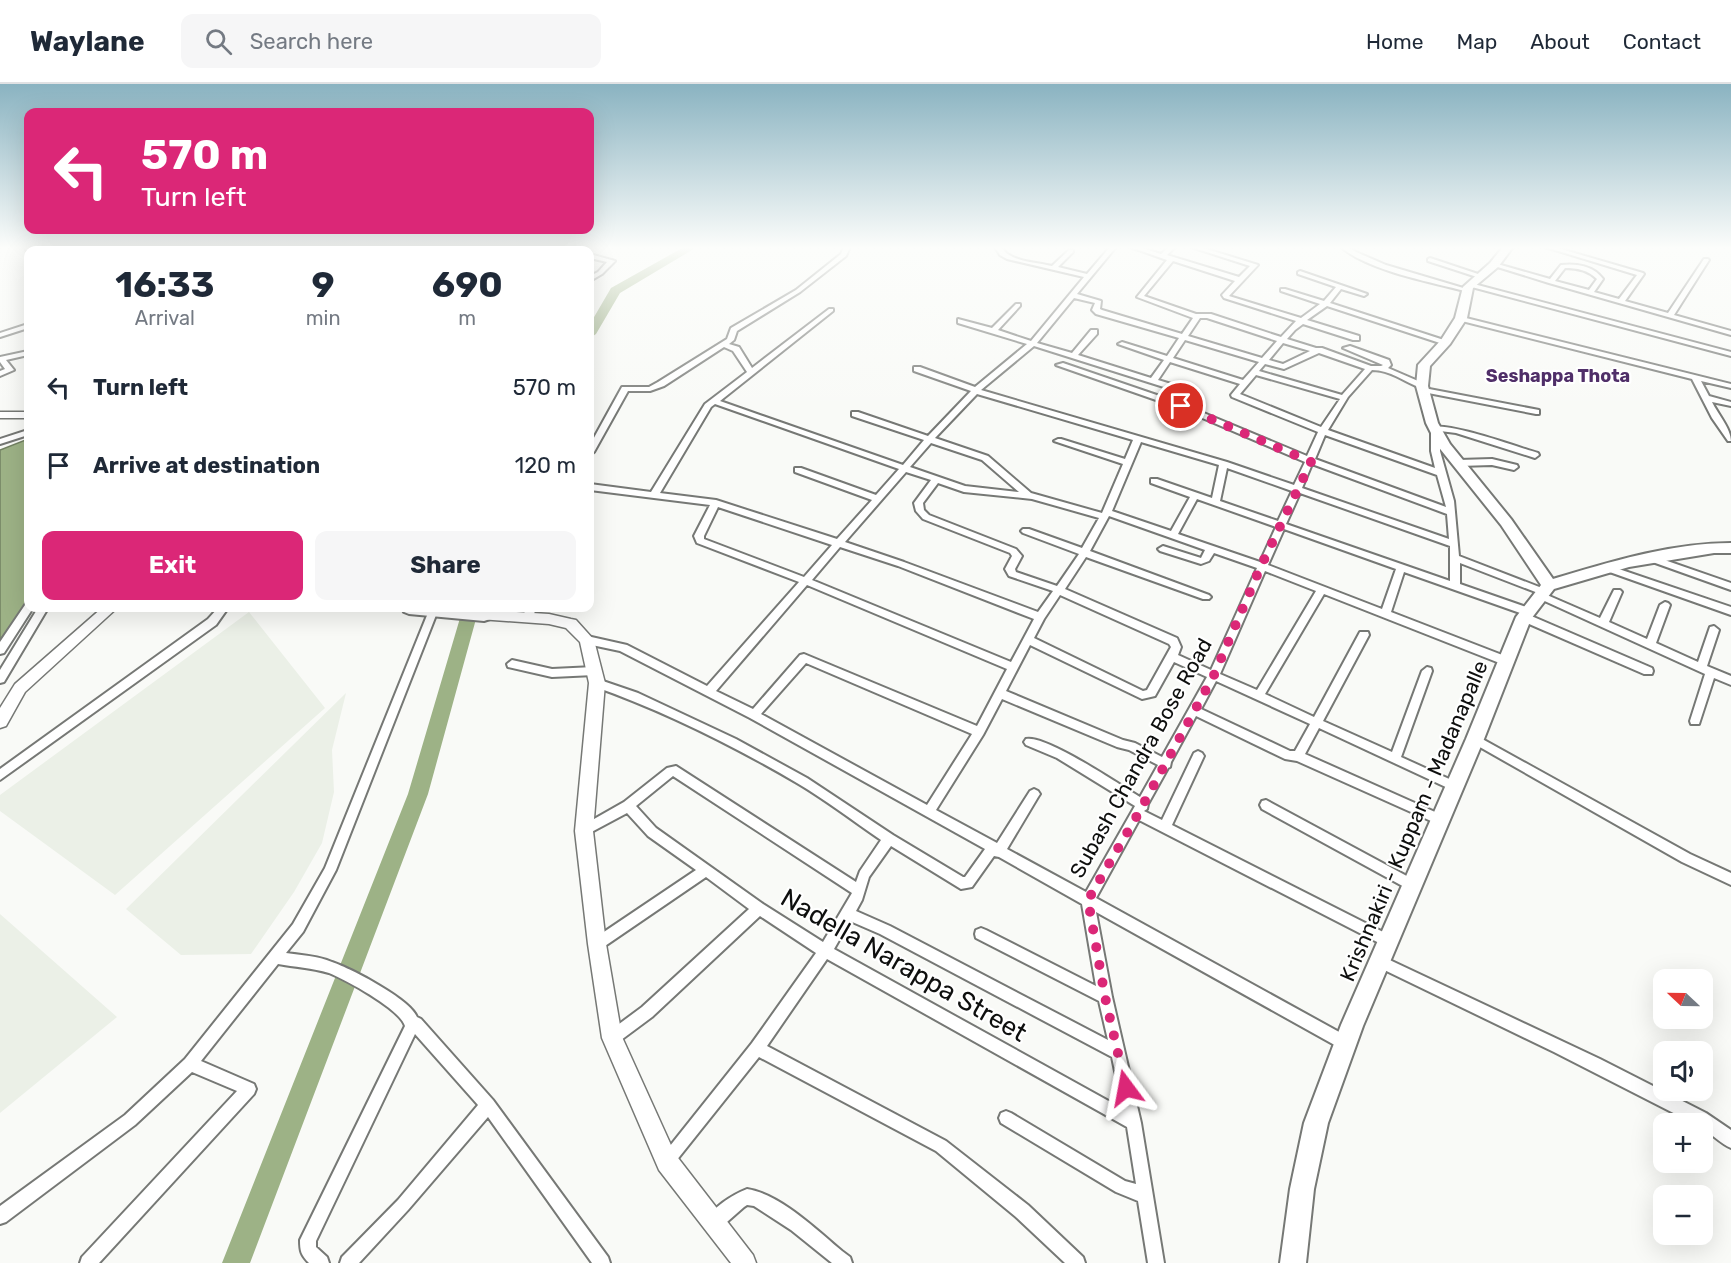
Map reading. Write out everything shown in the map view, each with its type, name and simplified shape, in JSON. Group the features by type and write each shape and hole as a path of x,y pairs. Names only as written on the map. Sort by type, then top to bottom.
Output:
{"main road":[{"path":"1466,302 1461,318 1446,342 1424,365 1422,388 1436,429 1459,463 1506,522 1545,591 1607,568 1650,558 1714,548 1731,548"},
{"name":"Krishnakiri - Kuppam - Madanapalle","path":"1293,1263 1302,1189 1316,1123 1346,1043 1526,615 1545,591"},
{"path":"456,612 484,615"}],"street":[{"path":"594,445 625,389 656,388 724,344 733,337 734,330 780,302"},
{"path":"708,692 929,440 976,391 1034,342 1066,302"},
{"path":"1099,302 1096,310 1099,312 1286,368 1317,351"},
{"path":"1155,302 1197,316 1208,316 1317,351 1326,351 1370,368 1384,368 1422,388 1536,412"},
{"path":"1242,302 1356,338"},
{"path":"1319,302 1446,342"},
{"path":"1539,302 1731,354"},
{"path":"1621,302 1731,333"},
{"path":"1670,316 1679,302"},
{"path":"1325,304 1300,320 1281,340 1235,394 1237,397 1440,473"},
{"path":"994,330 1018,305"},
{"path":"654,495 697,421 713,401 831,310"},
{"path":"1154,380 1197,316"},
{"path":"1461,318 1731,386"},
{"path":"961,321 1075,354 1191,393 1181,406"},
{"path":"0,335 24,327"},
{"path":"1075,354 1094,332"},
{"path":"724,344 736,349 751,373"},
{"path":"1122,344 1244,383"},
{"path":"1347,348 1386,362 1384,368"},
{"path":"11,381 10,370 1,359 24,354"},
{"path":"1060,365 1181,406 1311,462 1451,512"},
{"name":"Subash Chandra Bose Road","path":"1156,1263 1134,1123 1105,997 1088,900 1214,675 1323,431 1344,397 1370,368"},
{"path":"917,369 976,391 1224,464 1454,544"},
{"path":"0,374 10,370"},
{"path":"1254,372 1277,381 1344,397"},
{"path":"1695,378 1730,437"},
{"path":"1706,398 1731,404"},
{"path":"713,401 936,480 977,491 1027,495 1105,514 1173,535 1261,566 1506,661"},
{"path":"855,414 988,460 1027,495"},
{"path":"0,416 24,415"},
{"path":"1455,586 1451,512 1448,494 1433,452 1436,429 1465,434 1535,455"},
{"path":"0,442 24,433"},
{"path":"929,812 979,732 1040,617 1084,553 1105,514 1138,439"},
{"path":"1058,441 1128,463"},
{"path":"1459,463 1492,462 1514,467"},
{"path":"1215,502 1224,464"},
{"path":"798,470 878,499"},
{"path":"936,480 918,503 920,511 926,517 1013,551 1017,556 1010,569 1012,574 1059,590 1173,641 1176,647 1151,693 1142,695 1028,640"},
{"path":"1154,481 1455,586 1526,615 1648,671"},
{"path":"594,488 716,503 839,544 1040,617"},
{"path":"1173,535 1195,495"},
{"path":"716,503 699,536 700,541 1014,667"},
{"path":"1026,531 1206,597"},
{"path":"1164,549 1202,561 1206,559 1211,549"},
{"path":"1455,558 1545,591 1603,624 1731,681"},
{"path":"1650,558 1731,587"},
{"path":"1385,614 1401,567"},
{"path":"1607,568 1731,610"},
{"path":"1259,696 1322,590"},
{"path":"1603,624 1617,592"},
{"path":"1650,645 1665,605"},
{"path":"0,650 25,612"},
{"path":"0,679 41,612"},
{"path":"0,722 20,688 106,612"},
{"path":"0,775 212,622 220,612"},
{"path":"0,1216 130,1120 190,1064 298,928 330,870 427,612"},
{"path":"484,615 530,612 571,624 587,640 596,677 584,831 597,944 612,1038 666,1162 745,1263"},
{"path":"1695,721 1714,630"},
{"path":"1298,756 1364,635"},
{"path":"587,640 623,648 754,715 1346,1043"},
{"path":"1172,657 1454,786"},
{"path":"754,715 804,658 979,732"},
{"path":"512,664 552,673 596,677 732,742 803,781 888,839 966,884 995,850 1034,794"},
{"path":"1395,759 1427,671"},
{"path":"999,693 1121,744 1131,746 1166,764"},
{"path":"1195,711 1288,756 1298,756 1440,820"},
{"path":"1475,739 1686,858 1731,879"},
{"path":"1030,742 1061,755 1165,827 1388,942"},
{"path":"1165,827 1198,756"},
{"path":"584,831 628,806 671,771 676,771 859,891"},
{"path":"1266,805 1412,885"},
{"path":"628,806 652,832 759,908"},
{"path":"666,1162 757,1048 825,951 848,914 864,875 888,839"},
{"path":"597,944 707,870"},
{"name":"Nadella Narappa Street","path":"612,1038 647,1012 759,908 825,951 1134,1123"},
{"name":"Nadella Narappa Street","path":"848,914 885,930 1118,1053"},
{"path":"981,934 1105,997"},
{"path":"275,957 330,967 384,996 409,1015 412,1026 308,1240 308,1251 321,1263"},
{"path":"1379,961 1624,1079 1713,1126 1731,1141"},
{"path":"412,1026 418,1025 488,1105 602,1263"},
{"path":"757,1048 941,1146 1022,1211 1077,1263"},
{"path":"88,1263 249,1089 190,1064"},
{"path":"348,1263 403,1205 488,1105"},
{"path":"1006,1118 1121,1187 1145,1195"},
{"path":"713,1222 744,1198 754,1197 768,1204 817,1239 844,1263"}],"shaded area":[{"path":"24,441 24,607 0,640 0,450"},
{"path":"249,612 325,708 115,895 0,811 0,795"},
{"path":"346,693 332,750 334,792 322,843 294,892 251,954 181,955 126,909"},
{"path":"0,914 117,1017 0,1113"}],"waterway":[{"path":"594,327 609,302"},
{"path":"236,1263 418,794 470,612"}],"district":[{"name":"Seshappa Thota","path":"1558,376"}],"route":[{"path":"1126,1088 1105,997 1088,900 1214,675 1261,566 1311,462 1181,406"}]}
